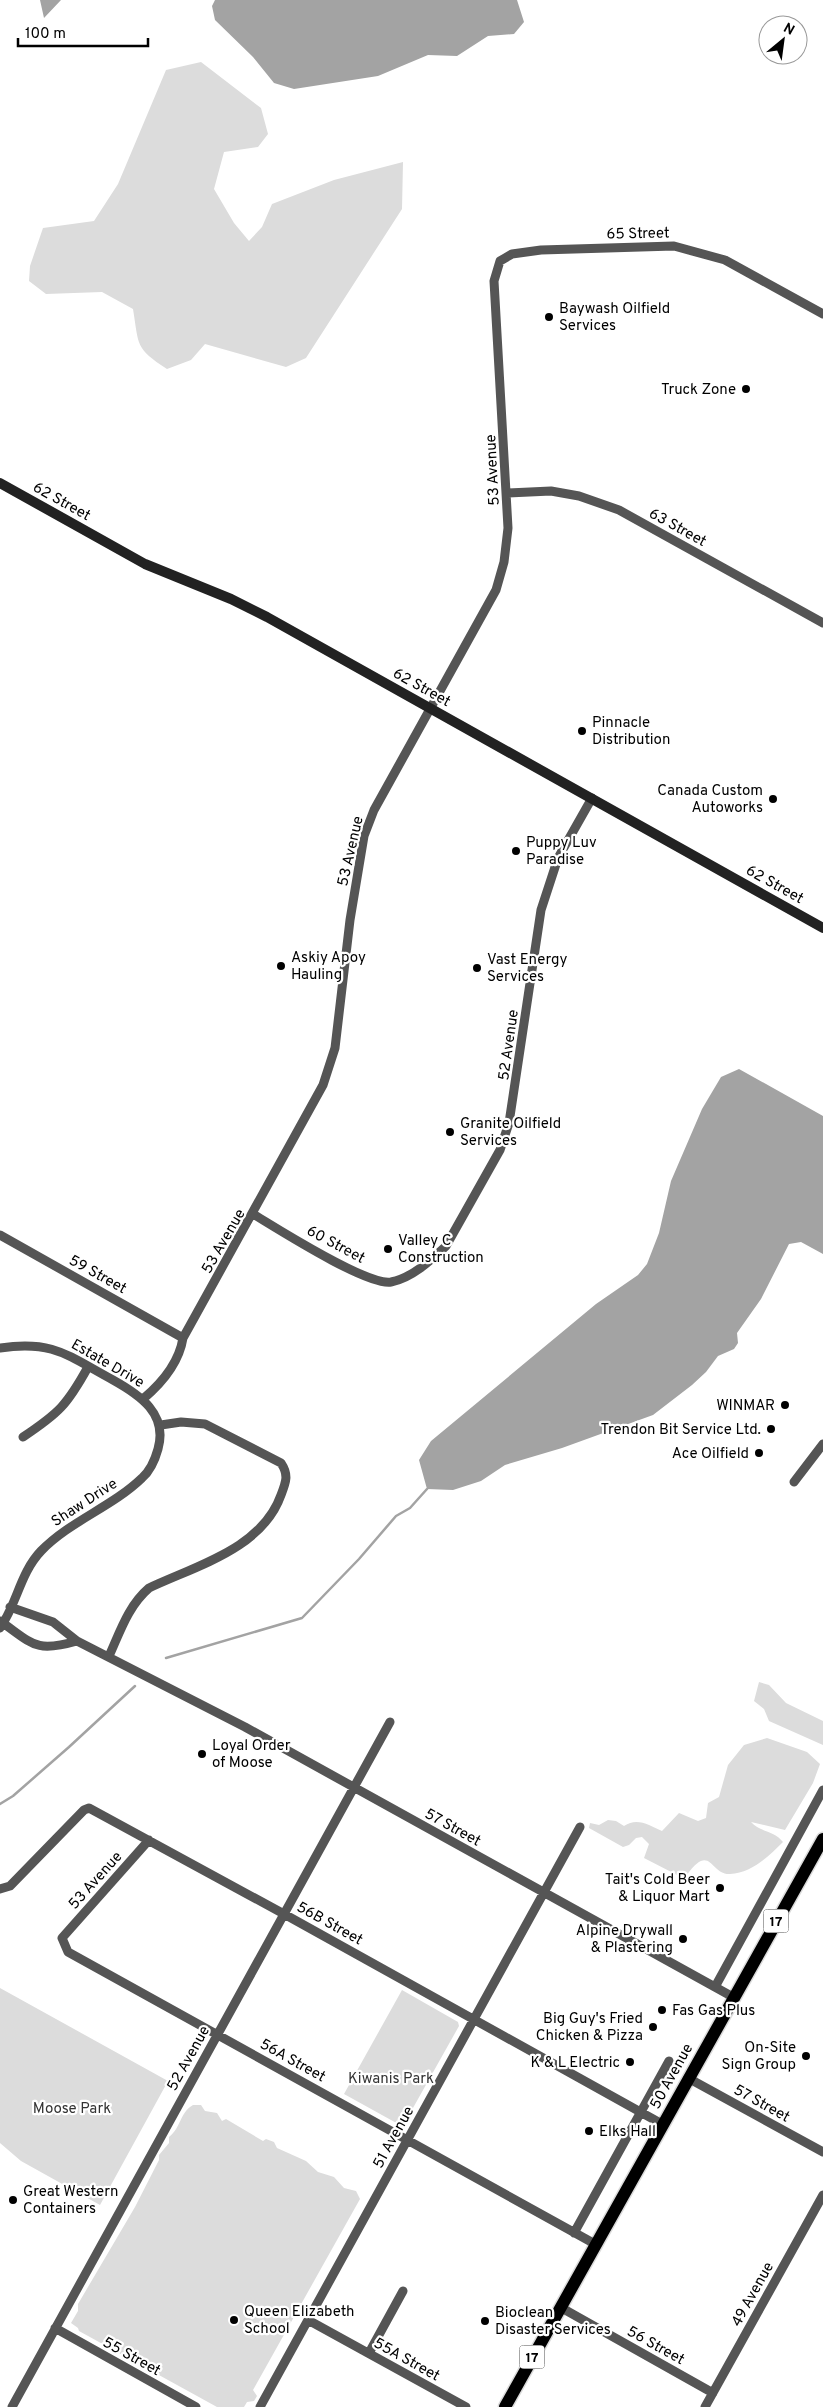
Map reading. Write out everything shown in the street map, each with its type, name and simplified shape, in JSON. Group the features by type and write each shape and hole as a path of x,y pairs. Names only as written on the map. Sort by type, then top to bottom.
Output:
{"main road":[{"name":"62 Street","path":"0,483 145,564 231,599 267,617 823,928"},
{"name":"50 Avenue","path":"505,2407 733,1997 823,1840"}],"street":[{"name":"65 Street","path":"500,261 512,254 541,250 674,246 725,260 823,314"},
{"name":"53 Avenue","path":"143,1399 155,1388 181,1352 183,1338 319,1093 332,1062 350,920 364,836 374,810 496,590 504,562 507,542 508,493 494,281 500,261"},
{"name":"63 Street","path":"508,493 551,491 579,496 619,510 823,623"},
{"name":"52 Avenue","path":"410,1274 446,1246 500,1150 514,1105 541,910 558,858 592,798"},
{"name":"60 Street","path":"253,1214 343,1265 377,1281 391,1282 410,1274"},
{"name":"59 Street","path":"0,1235 183,1338"},
{"name":"Estate Drive","path":"0,1348 38,1345 71,1356 143,1399"},
{"path":"23,1437 54,1416 70,1399 88,1366"},
{"path":"109,1656 132,1605 139,1596 149,1588 244,1543 266,1522 273,1512 286,1481 286,1472 281,1463 205,1424 181,1422 161,1425 143,1399"},
{"name":"Shaw Drive","path":"1,1624 21,1580 39,1553 68,1527 106,1504 143,1477 155,1461 160,1442 161,1425"},
{"path":"794,1482 823,1444"},
{"name":"57 Street","path":"10,1607 53,1622 77,1640 246,1727 733,1997"},
{"path":"1,1624 29,1643 47,1647 77,1640"},
{"name":"52 Avenue","path":"12,2407 390,1722"},
{"path":"715,1987 823,1790"},
{"name":"56B Street","path":"0,1889 10,1886 84,1810 89,1808 662,2124"},
{"name":"51 Avenue","path":"260,2407 580,1827"},
{"name":"53 Avenue","path":"62,1938 149,1840"},
{"name":"56A Street","path":"62,1938 68,1952 595,2244"},
{"path":"574,2233 669,2061"},
{"name":"57 Street","path":"688,2078 823,2152"},
{"name":"49 Avenue","path":"705,2407 823,2195"},
{"path":"369,2353 403,2292"},
{"name":"56 Street","path":"560,2307 713,2393"},
{"name":"55A Street","path":"308,2320 466,2407"},
{"name":"55 Street","path":"55,2328 196,2407"}],"green space":[{"path":"201,62 261,108 268,134 258,147 224,152 214,189 234,223 249,241 262,227 272,204 334,180 403,162 402,209 306,358 286,367 205,344 191,360 167,369 149,356 140,345 133,309 102,292 46,294 29,281 30,266 43,228 94,221 118,184 166,70"},
{"path":"759,1682 769,1685 786,1703 823,1721 823,1745 769,1721 764,1709 754,1701"},
{"path":"767,1738 807,1752 820,1764 813,1783 785,1830 751,1822 780,1838 783,1842 766,1858 746,1871 730,1874 723,1873 706,1860 694,1866 686,1876 679,1876 644,1858 649,1844 642,1837 636,1838 629,1845 623,1847 589,1828 590,1823 599,1825 608,1820 616,1821 624,1826 634,1822 643,1823 662,1831 679,1813 698,1821 706,1818 708,1803 719,1797 728,1765 744,1745"},
{"name":"Moose Park","path":"0,1988 168,2081 100,2205 21,2161 0,2143"},
{"name":"Kiwanis Park","path":"402,1990 458,2022 459,2026 404,2124 400,2125 344,2094"},
{"path":"193,2105 201,2105 205,2111 217,2113 222,2121 226,2119 263,2141 266,2139 274,2142 277,2148 306,2161 318,2172 334,2177 344,2188 356,2191 360,2199 253,2390 257,2396 254,2401 247,2402 244,2407 217,2407 79,2331 71,2323 78,2311 78,2304 135,2207 159,2160 159,2155 169,2143 169,2137 176,2129 185,2112"}],"shaded area":[{"path":"40,0 61,0 44,18"},
{"path":"215,0 517,0 524,22 514,34 488,36 457,56 428,55 378,76 294,89 274,83 253,57 215,20 212,6"},
{"path":"739,1069 823,1116 823,1254 801,1242 789,1244 761,1299 737,1333 738,1343 734,1349 718,1356 706,1372 692,1385 653,1415 562,1448 505,1465 481,1481 453,1490 427,1489 419,1460 431,1441 596,1304 638,1275 647,1264 659,1233 671,1181 702,1109 721,1077"}],"waterway":[{"path":"166,1658 302,1618 359,1559 396,1516 410,1508 427,1489"},
{"path":"0,1804 13,1796 135,1686"}],"place":[{"name":"Baywash Oilfield Services","path":"549,317"},
{"name":"Truck Zone","path":"746,389"},
{"name":"Pinnacle Distribution","path":"582,731"},
{"name":"Canada Custom Autoworks","path":"773,799"},
{"name":"Puppy Luv Paradise","path":"516,851"},
{"name":"Askiy Apoy Hauling","path":"281,966"},
{"name":"Vast Energy Services","path":"477,968"},
{"name":"Granite Oilfield Services","path":"450,1132"},
{"name":"Valley C Construction","path":"388,1249"},
{"name":"WINMAR","path":"785,1405"},
{"name":"Trendon Bit Service Ltd.","path":"771,1429"},
{"name":"Ace Oilfield","path":"759,1453"},
{"name":"Loyal Order of Moose","path":"202,1754"},
{"name":"Tait's Cold Beer & Liquor Mart","path":"720,1888"},
{"name":"Alpine Drywall & Plastering","path":"683,1939"},
{"name":"Fas Gas Plus","path":"662,2010"},
{"name":"Big Guy's Fried Chicken & Pizza","path":"653,2027"},
{"name":"On-Site Sign Group","path":"806,2056"},
{"name":"K & L Electric","path":"630,2062"},
{"name":"Elks Hall","path":"589,2131"},
{"name":"Great Western Containers","path":"13,2200"},
{"name":"Queen Elizabeth School","path":"234,2320"},
{"name":"Bioclean Disaster Services","path":"485,2321"}]}
